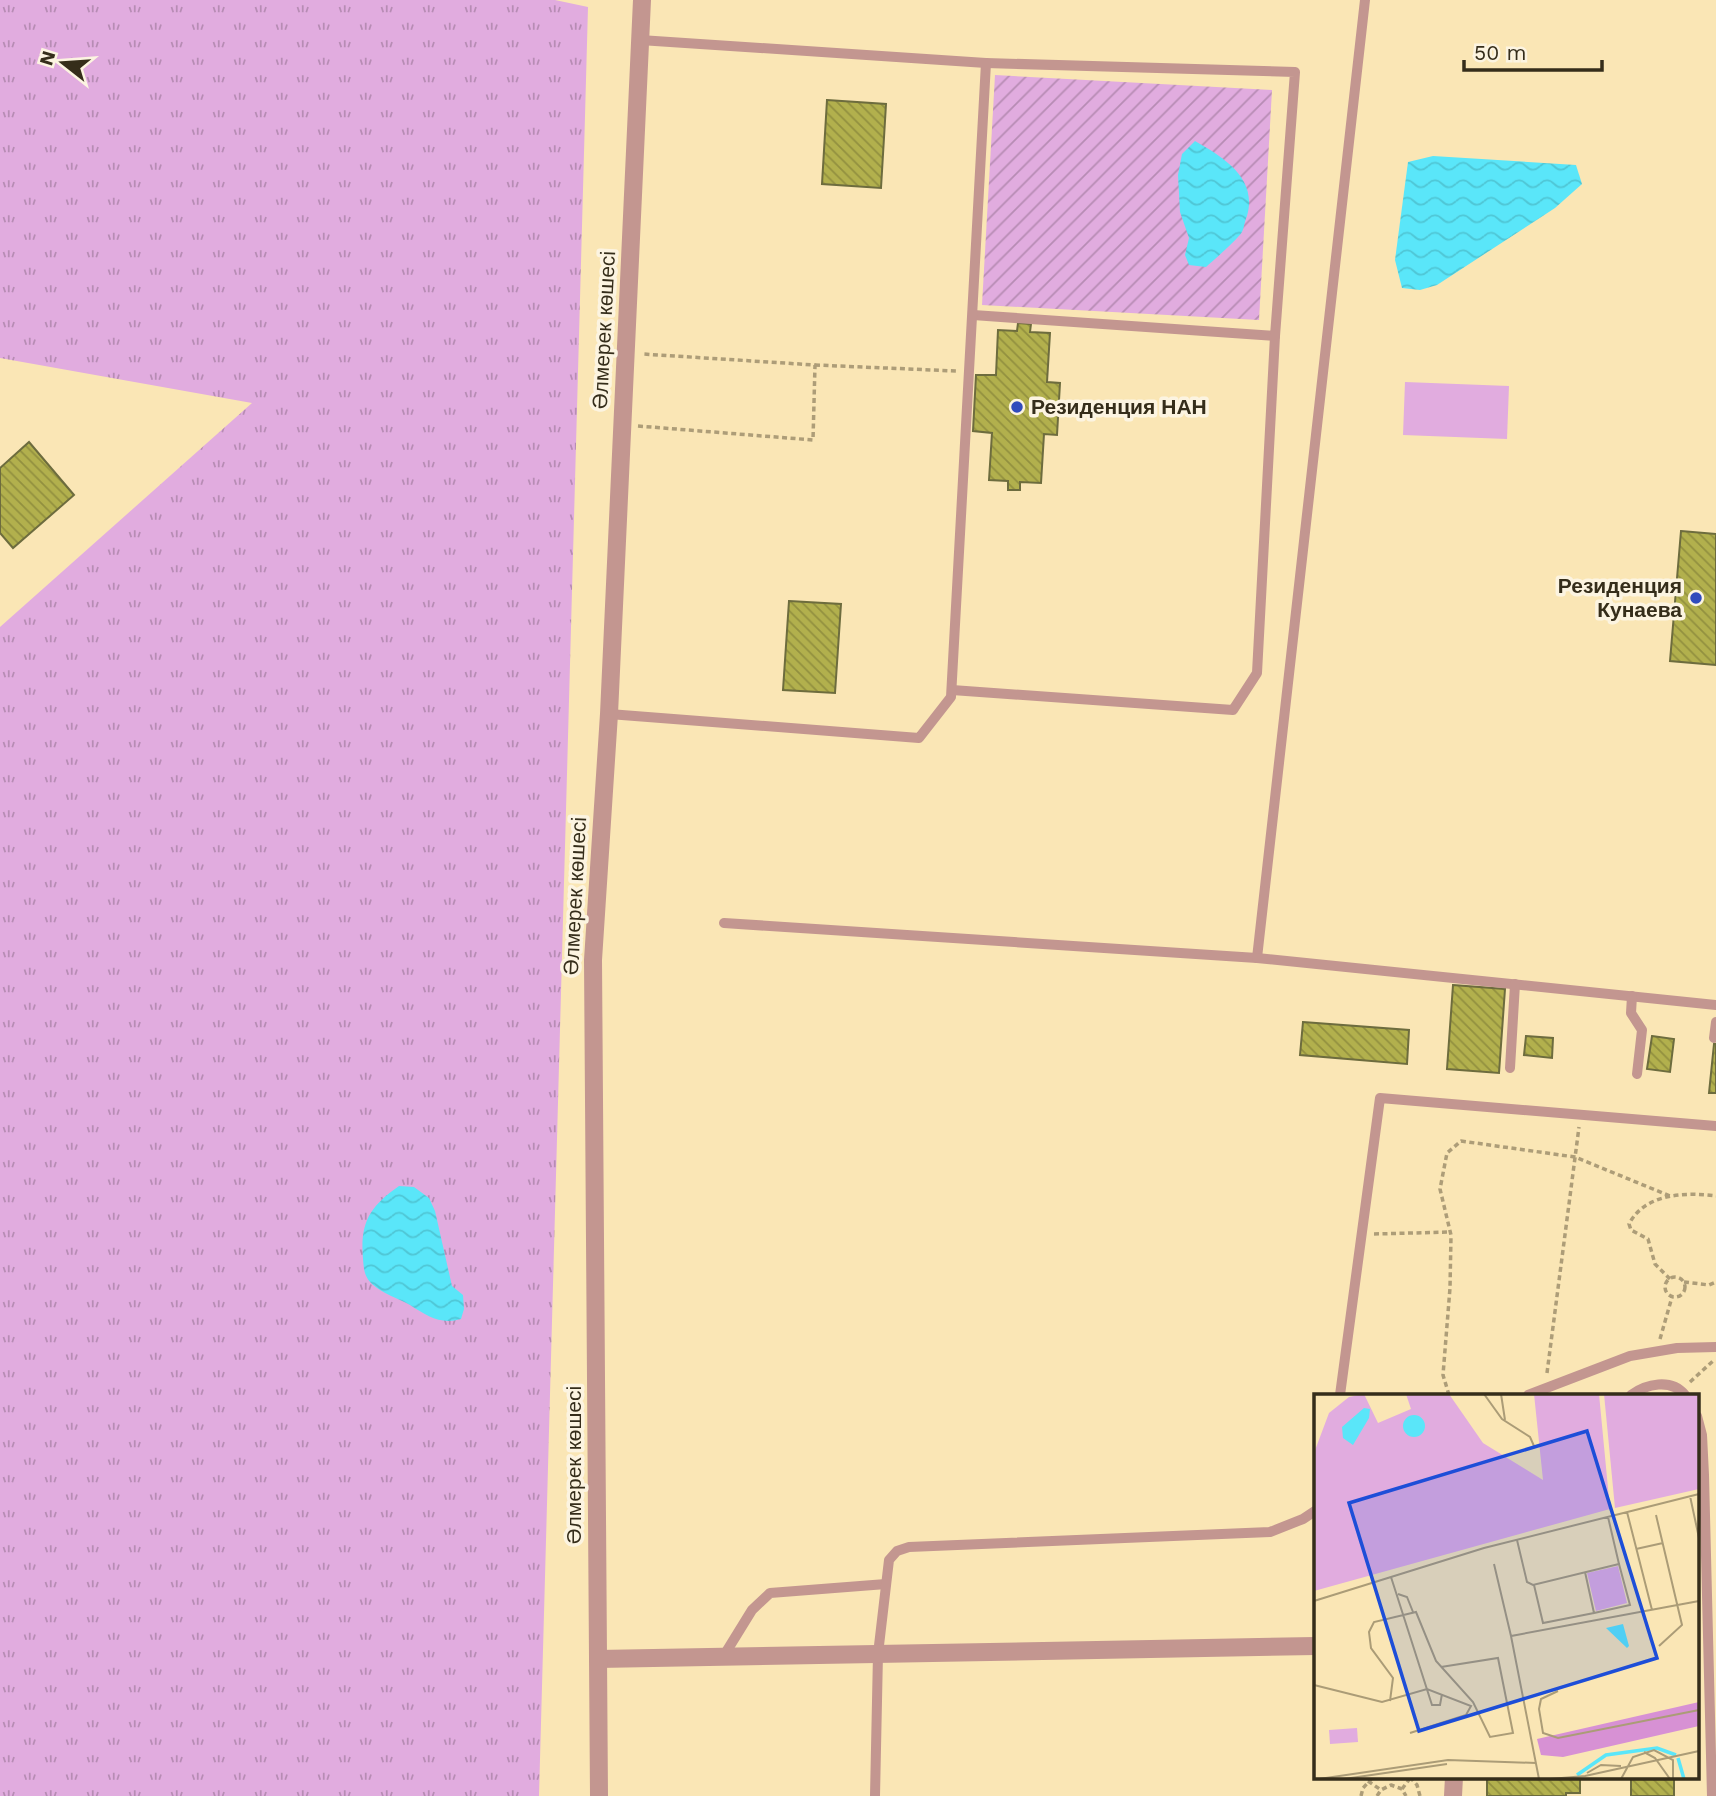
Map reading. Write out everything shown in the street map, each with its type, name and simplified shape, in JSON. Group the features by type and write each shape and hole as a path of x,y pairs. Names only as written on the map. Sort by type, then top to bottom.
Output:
{"street":[{"name":"Әлмерек көшесі","path":"599,1796 593,960 608,714 642,0"},
{"path":"598,1659 1314,1646"},
{"path":"1453,1796 1454,1778"}],"lane":[{"path":"1256,958 1365,0"},
{"path":"640,40 986,62 1295,72 1275,336 1257,673 1233,710 952,690"},
{"path":"608,714 919,737 951,697 986,62"},
{"path":"973,315 1275,336"},
{"path":"724,923 1256,958 1716,1005"},
{"path":"1510,1068 1515,984"},
{"path":"1632,996 1632,1013 1642,1030 1637,1074"},
{"path":"1714,1038 1716,1022"},
{"path":"1340,1394 1381,1098 1716,1126"},
{"path":"1531,1394 1630,1356 1677,1348 1716,1347"},
{"path":"1633,1394 1653,1384 1671,1385 1683,1393"},
{"path":"1698,1420 1702,1435 1704,1475 1712,1796"},
{"path":"875,1796 878,1654 890,1560 897,1550 1270,1532 1314,1512"},
{"path":"723,1657 752,1610 770,1593 886,1584"}],"path":[{"path":"625,353 970,372"},
{"path":"622,425 813,440 815,365"},
{"path":"1545,1389 1581,1115"},
{"path":"1449,1394 1443,1375 1450,1288 1450,1232 1440,1189 1447,1153 1461,1141 1575,1157 1670,1196"},
{"path":"1670,1279 1655,1264 1648,1239 1631,1230 1629,1224 1642,1207 1670,1196 1716,1196"},
{"path":"1362,1234 1450,1232"},
{"path":"1672,1297 1666,1290 1670,1279 1678,1278 1684,1282 1709,1285 1716,1282"},
{"path":"1672,1297 1682,1294 1685,1290 1684,1282"},
{"path":"1656,1352 1672,1297"},
{"path":"1683,1393 1716,1359"},
{"path":"1402,1789 1409,1778"},
{"path":"1411,1778 1417,1785 1420,1796"},
{"path":"1362,1796 1370,1779 1381,1790"},
{"path":"1377,1796 1381,1790 1391,1785 1402,1789 1406,1796"}],"green space":[{"path":"0,0 555,0 588,7 539,1796 0,1796 0,627 252,403 0,358"},
{"path":"995,75 1272,90 1259,320 982,305"},
{"path":"1405,382 1509,386 1507,439 1403,435"}],"water":[{"path":"1195,141 1236,170 1247,190 1249,203 1242,232 1206,267 1189,265 1185,255 1189,238 1180,212 1178,175 1182,154"},
{"path":"1433,156 1576,165 1582,184 1555,208 1437,285 1420,290 1402,288 1395,260 1408,162"},
{"path":"399,1186 414,1187 429,1198 435,1211 452,1286 463,1295 464,1309 461,1319 447,1321 428,1316 381,1291 366,1275 362,1246 365,1226 380,1201"}],"building":[{"path":"827,100 886,104 881,188 822,184"},
{"name":"Резиденция НАН","path":"1018,323 1031,324 1030,332 1050,333 1047,382 1060,383 1057,435 1044,434 1041,483 1020,482 1020,490 1008,490 1008,481 989,480 992,433 973,431 976,375 996,375 998,330 1017,331"},
{"path":"29,442 74,495 13,548 0,533 0,468"},
{"name":"Резиденция Кунаева","path":"1681,531 1716,534 1716,665 1670,661"},
{"path":"789,601 841,604 835,693 783,690"},
{"path":"1453,985 1505,989 1499,1073 1447,1069"},
{"path":"1303,1022 1409,1030 1407,1064 1300,1055"},
{"path":"1526,1036 1553,1038 1552,1058 1524,1055"},
{"path":"1652,1036 1674,1039 1670,1072 1647,1069"},
{"path":"1714,1044 1716,1093 1709,1093"},
{"path":"1487,1778 1580,1778 1580,1793 1566,1793 1566,1796 1487,1796"},
{"path":"1631,1778 1674,1778 1674,1796 1631,1796"}],"place":[{"name":"Резиденция НАН","path":"1017,407"},
{"name":"Резиденция Кунаева","path":"1696,598"}]}
